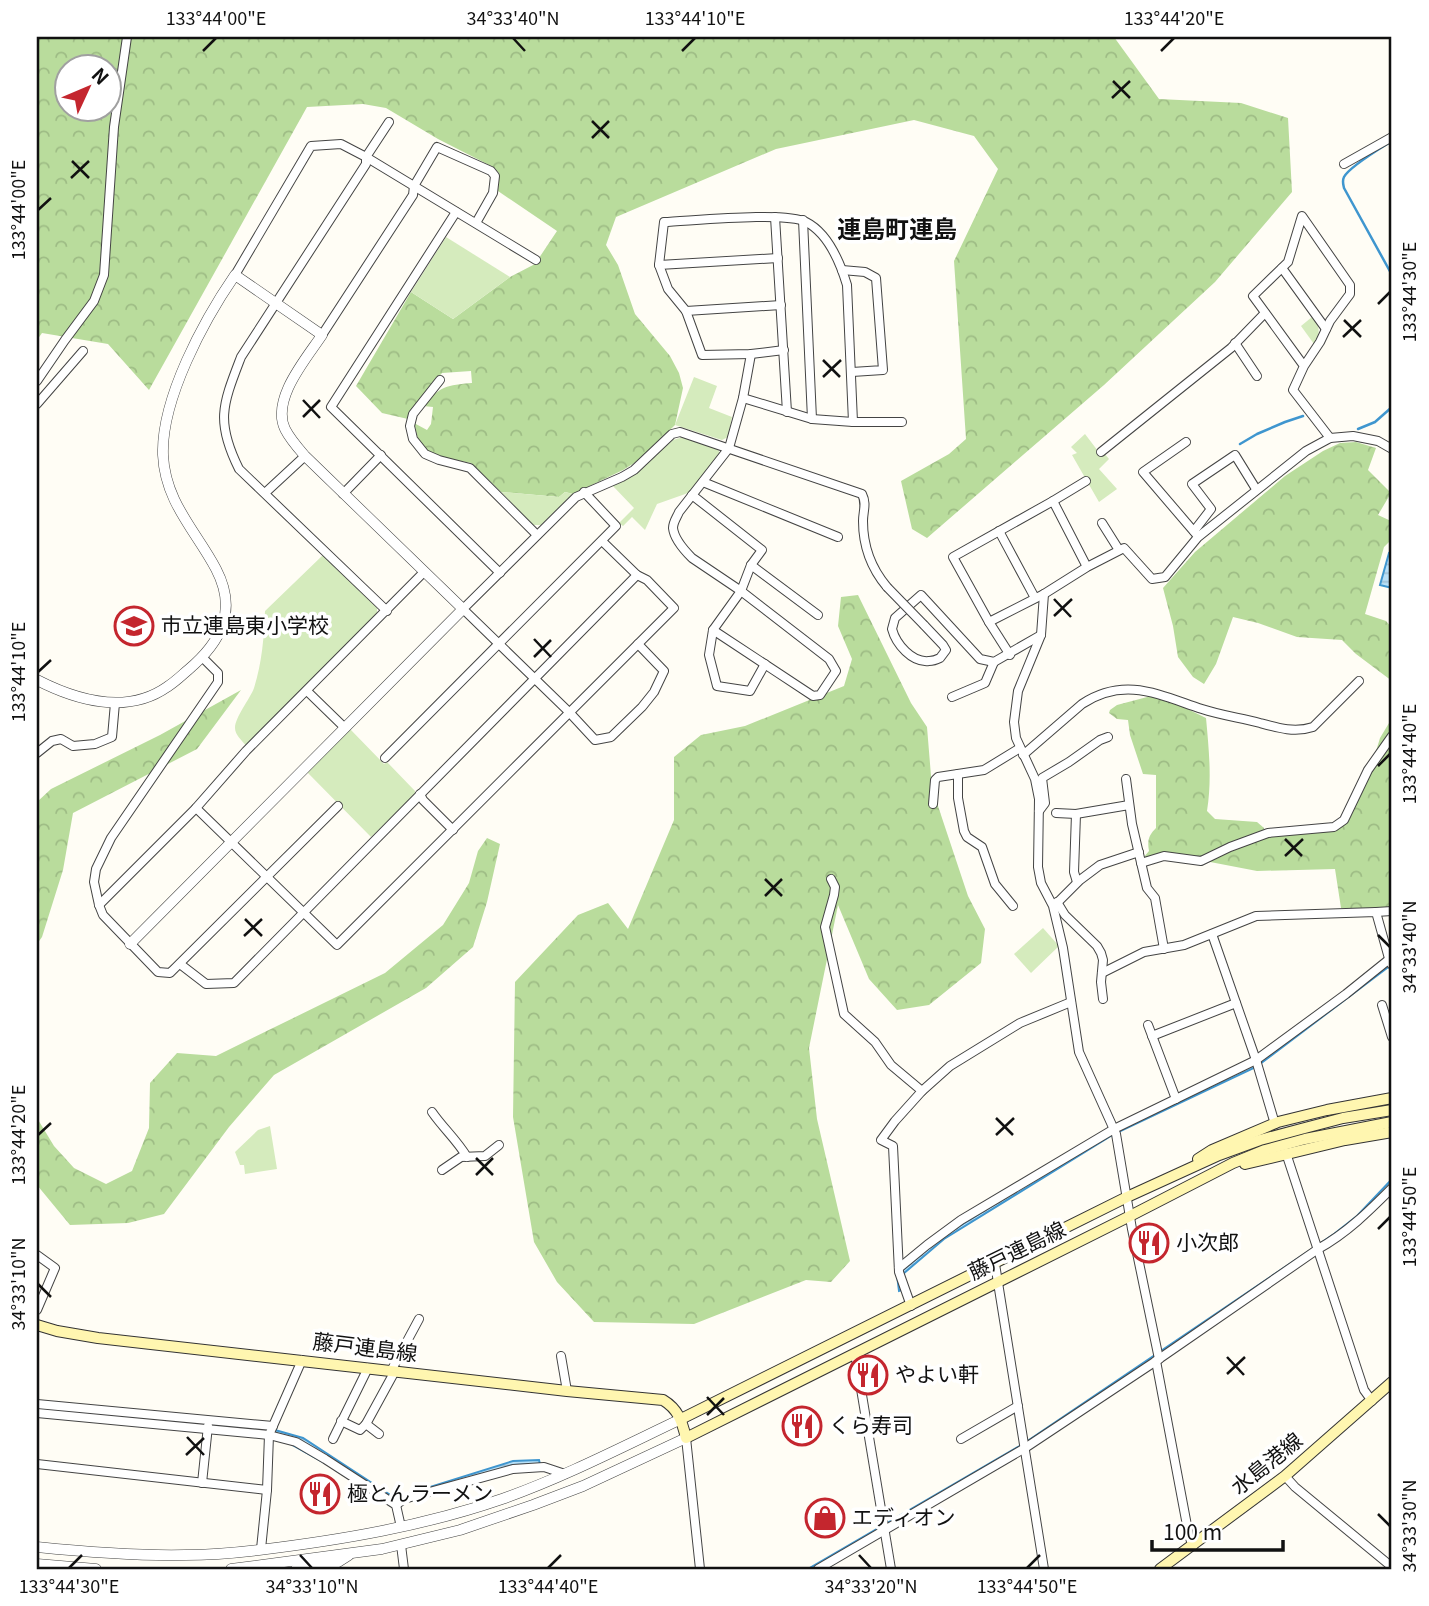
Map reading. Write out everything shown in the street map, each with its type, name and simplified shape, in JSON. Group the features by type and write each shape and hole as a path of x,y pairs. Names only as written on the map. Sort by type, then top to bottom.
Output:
{"main road":[{"path":"1175,1175 1212,1150 1275,1124 1327,1110 1392,1098"},
{"name":"藤戸連島線","path":"37,1325 99,1338 663,1400 672,1406 681,1419 1127,1197 1219,1155 1260,1140 1343,1118 1392,1110"},
{"name":"藤戸連島線","path":"686,1438 1212,1173 1265,1150 1305,1139 1392,1122"},
{"path":"1212,1173 1286,1153 1392,1132"},
{"name":"水島港線","path":"1160,1569 1285,1476 1392,1382"},
{"path":"681,1419 686,1438"}],"street":[{"path":"37,381 94,301 104,275 114,127 127,37"},
{"path":"387,611 239,469 228,447 223,418 228,392 241,357 366,164 366,157 389,122"},
{"path":"1344,164 1392,137"},
{"path":"37,680 86,699 131,702 167,688 203,658 219,635 225,619 224,587 174,498 163,456 164,427 188,359 210,314 311,146 341,144 536,260"},
{"path":"476,223 493,193 495,176 491,171 437,147 414,187 413,195 284,394 284,428 305,456 595,740 611,737 642,707 654,692 664,671 638,644"},
{"path":"456,212 331,407 500,573"},
{"path":"1304,366 1253,296 1288,262 1302,216 1350,285 1350,294 1304,366 1293,390 1330,438"},
{"path":"775,217 787,412"},
{"path":"784,351 702,355 686,311 668,289 659,265 664,222 775,217 803,220 817,229 842,270 847,285 853,422"},
{"path":"803,220 812,419"},
{"path":"659,265 778,258"},
{"path":"1282,268 1326,329"},
{"path":"842,270 865,272 876,278 883,370 852,372"},
{"path":"235,275 322,335"},
{"path":"686,311 781,305"},
{"path":"1101,452 1204,370 1265,313"},
{"path":"1235,343 1257,376"},
{"path":"37,404 83,351"},
{"path":"713,630 813,696 820,695 836,671 829,659 741,591 692,558 673,529 674,521 729,448 743,398 751,354"},
{"path":"440,380 413,414 410,426 413,439 425,454 470,468 537,535"},
{"path":"743,398 812,419 902,422"},
{"path":"130,944 576,497 634,470 672,434 680,432 862,494 865,501 864,543 875,571 887,587 924,625 943,645 946,650 940,658 926,662 914,657 899,645 892,625 895,618 921,595 980,659 994,662 1041,635"},
{"path":"1196,534 1306,451 1330,438 1353,436 1378,442 1392,449"},
{"path":"1186,442 1143,472 1196,534"},
{"path":"344,494 381,455"},
{"path":"989,622 1124,548 1152,579 1165,577 1211,509 1192,484 1235,455 1256,489"},
{"path":"265,493 305,456"},
{"path":"1010,654 953,557 1086,481"},
{"path":"703,482 838,537"},
{"path":"385,758 616,526 584,492"},
{"path":"692,495 762,550 751,565 741,591 713,630 709,655 717,686 750,691 765,664"},
{"path":"1053,501 1087,567"},
{"path":"1102,523 1119,550"},
{"path":"999,531 1039,596 1041,635 1018,691 1014,722 1016,738 1035,779 1039,799 1038,867 1041,883 1055,904 1097,946 1103,960 1103,999"},
{"path":"196,808 337,945 674,607 602,541"},
{"path":"751,565 818,615"},
{"path":"99,905 196,808 246,751 424,572"},
{"path":"180,964 206,984 234,983 637,575"},
{"path":"203,658 218,673 218,682 111,838 96,869 94,882 103,915 158,972 170,973 338,806"},
{"path":"952,697 985,683 994,662"},
{"path":"933,804 935,780 943,775 984,770 1022,751 1091,698 1130,688 1144,690 1204,710 1276,728 1298,730 1313,727 1359,681"},
{"path":"307,691 345,728"},
{"path":"37,753 52,741 61,739 73,746 95,744 112,737 115,703"},
{"path":"1141,863 1164,856 1201,860 1268,833 1334,827 1344,820 1368,770 1392,736"},
{"path":"1039,811 1045,803 1042,778 1108,737"},
{"path":"958,774 958,798 964,831 971,841 982,848 995,884 1013,906"},
{"path":"1126,779 1141,863 1147,888 1155,898 1164,949"},
{"path":"420,794 453,830"},
{"path":"1056,813 1076,814 1129,805"},
{"path":"1076,814 1074,872 1077,882"},
{"path":"1055,904 1077,882 1100,865 1139,852"},
{"path":"831,879 835,887 825,927 844,1014 874,1042 891,1065 922,1091"},
{"path":"1055,904 1079,1052 1115,1131 1193,1546"},
{"path":"1102,973 1144,952 1184,945 1255,916 1392,911"},
{"path":"900,1272 927,1245 961,1220 1115,1131 1256,1060 1391,962 1376,912"},
{"path":"1212,934 1256,1060 1275,1124"},
{"path":"911,1306 900,1272 893,1146 881,1140 922,1091 950,1066 1020,1023 1072,1002"},
{"path":"1152,1036 1236,1003"},
{"path":"1382,1004 1392,1037"},
{"path":"1148,1025 1176,1099"},
{"path":"432,1112 443,1128 458,1142 467,1157"},
{"path":"442,1170 456,1159 485,1156 499,1145"},
{"path":"1286,1153 1364,1391 1372,1401"},
{"path":"818,1569 1025,1446 1158,1358 1318,1247 1337,1238 1361,1220 1392,1188"},
{"path":"37,1255 55,1268 37,1310"},
{"path":"995,1264 1044,1569"},
{"path":"341,1421 360,1430 366,1424 419,1320"},
{"path":"855,1353 891,1569"},
{"path":"561,1356 567,1391"},
{"path":"264,1567 261,1549 271,1431 302,1360"},
{"path":"333,1438 368,1368"},
{"path":"37,1404 208,1425"},
{"path":"961,1439 1018,1406"},
{"path":"37,1413 271,1431 325,1459 396,1505 401,1527"},
{"path":"37,1547 184,1555 232,1553 329,1541 401,1527 499,1500 565,1475 681,1419"},
{"path":"366,1424 379,1434"},
{"path":"202,1483 208,1425"},
{"path":"231,1569 264,1567 401,1545 460,1530 533,1506 686,1438 700,1569"},
{"path":"37,1464 267,1490"},
{"path":"396,1505 404,1499 513,1469 544,1467 565,1475"},
{"path":"1285,1476 1392,1567"},
{"path":"401,1545 404,1569"},
{"path":"296,1569 338,1562 353,1553"},
{"path":"37,1564 96,1569"}],"green space":[{"path":"37,37 1114,37 1159,99 1241,103 1288,118 1292,192 1215,282 1104,385 927,538 912,529 901,481 949,454 966,439 954,261 998,169 974,136 914,120 776,149 616,217 606,245 618,265 635,314 670,356 683,388 675,425 639,460 573,494 565,492 559,497 501,492 471,463 441,457 426,450 418,439 414,423 427,430 431,424 433,407 423,406 444,388 472,383 471,371 442,373 412,409 408,419 382,413 356,386 411,292 453,319 510,277 535,264 557,231 498,191 499,173 493,167 386,108 363,104 307,107 149,390 108,344 42,333 37,340"},
{"path":"446,237 510,277 453,319 411,292"},
{"path":"1312,317 1319,330 1314,344 1301,326"},
{"path":"694,377 717,386 709,408 732,417 728,437 722,440 675,425"},
{"path":"1085,434 1101,455 1104,453 1109,459 1099,469 1117,489 1099,502 1072,455 1077,453 1071,447"},
{"path":"683,437 718,449 720,454 688,493 657,504 645,530 632,517 623,526 619,523 634,508 612,485 643,466 673,440"},
{"path":"1356,442 1376,448 1368,470 1391,493 1378,515 1391,521 1389,542 1384,547 1365,614 1386,621 1392,628 1392,681 1342,640 1297,637 1233,617 1216,664 1204,684 1193,677 1178,657 1163,588 1195,552 1285,476 1323,451 1340,443"},
{"path":"501,492 559,497 565,492 573,494 541,525 533,525"},
{"path":"323,555 377,608 377,615 246,746 235,728 257,679 265,611"},
{"path":"858,595 911,703 927,727 932,788 968,896 985,929 981,963 929,1005 897,1010 869,979 838,905 809,1048 817,1119 850,1261 831,1282 806,1280 694,1324 594,1322 557,1282 534,1242 513,1117 515,982 578,915 608,903 628,929 674,820 674,757 701,735 745,726 844,686 852,659 838,626 841,597"},
{"path":"241,690 197,749 73,813 63,870 42,937 37,944 37,802 51,789 160,735"},
{"path":"1151,696 1169,700 1206,718 1210,776 1207,811 1215,819 1257,822 1264,828 1263,833 1201,858 1144,860 1149,851 1149,838 1156,828 1156,775 1143,774 1128,720 1117,719 1109,713 1117,705"},
{"path":"1392,718 1392,908 1341,908 1335,869 1257,871 1205,861 1270,835 1335,829 1370,771 1380,738"},
{"path":"350,729 415,791 415,795 371,837 307,772"},
{"path":"487,838 500,844 487,902 473,947 426,988 274,1075 229,1127 164,1214 128,1223 70,1225 37,1185 37,1118 54,1146 74,1168 106,1184 132,1171 149,1128 150,1083 177,1053 216,1056 385,973 443,925 469,883 478,851"},
{"path":"1043,928 1059,946 1031,973 1014,954"},
{"path":"270,1126 277,1169 245,1174 244,1165 240,1165 235,1152 258,1130"}],"water":[{"path":"1389,553 1392,554 1392,588 1380,585"},
{"path":"1390,963 1391,965 1256,1067 1114,1134 944,1239 903,1274 902,1290 899,1291 897,1275 942,1237 1113,1131 1255,1064"},
{"path":"1392,1179 1392,1185 1360,1219 1025,1447 815,1569 808,1569 1023,1444 1334,1234 1357,1216"},
{"path":"37,1407 268,1429 267,1433 37,1411"},
{"path":"275,1430 303,1438 395,1498 513,1461 539,1460 540,1464 513,1465 394,1502 273,1434"}],"waterway":[{"path":"1392,141 1352,168 1343,181 1344,188 1392,275"},
{"path":"1358,429 1375,422 1392,407"},
{"path":"1240,444 1257,434 1303,416"}],"place":[{"name":"市立連島東小学校","path":"134,626"},
{"name":"小次郎","path":"1149,1243"},
{"name":"やよい軒","path":"868,1375"},
{"name":"くら寿司","path":"802,1426"},
{"name":"極とんラーメン","path":"320,1494"},
{"name":"エディオン","path":"825,1518"}],"district":[{"name":"連島町連島","path":"897,230"}]}
